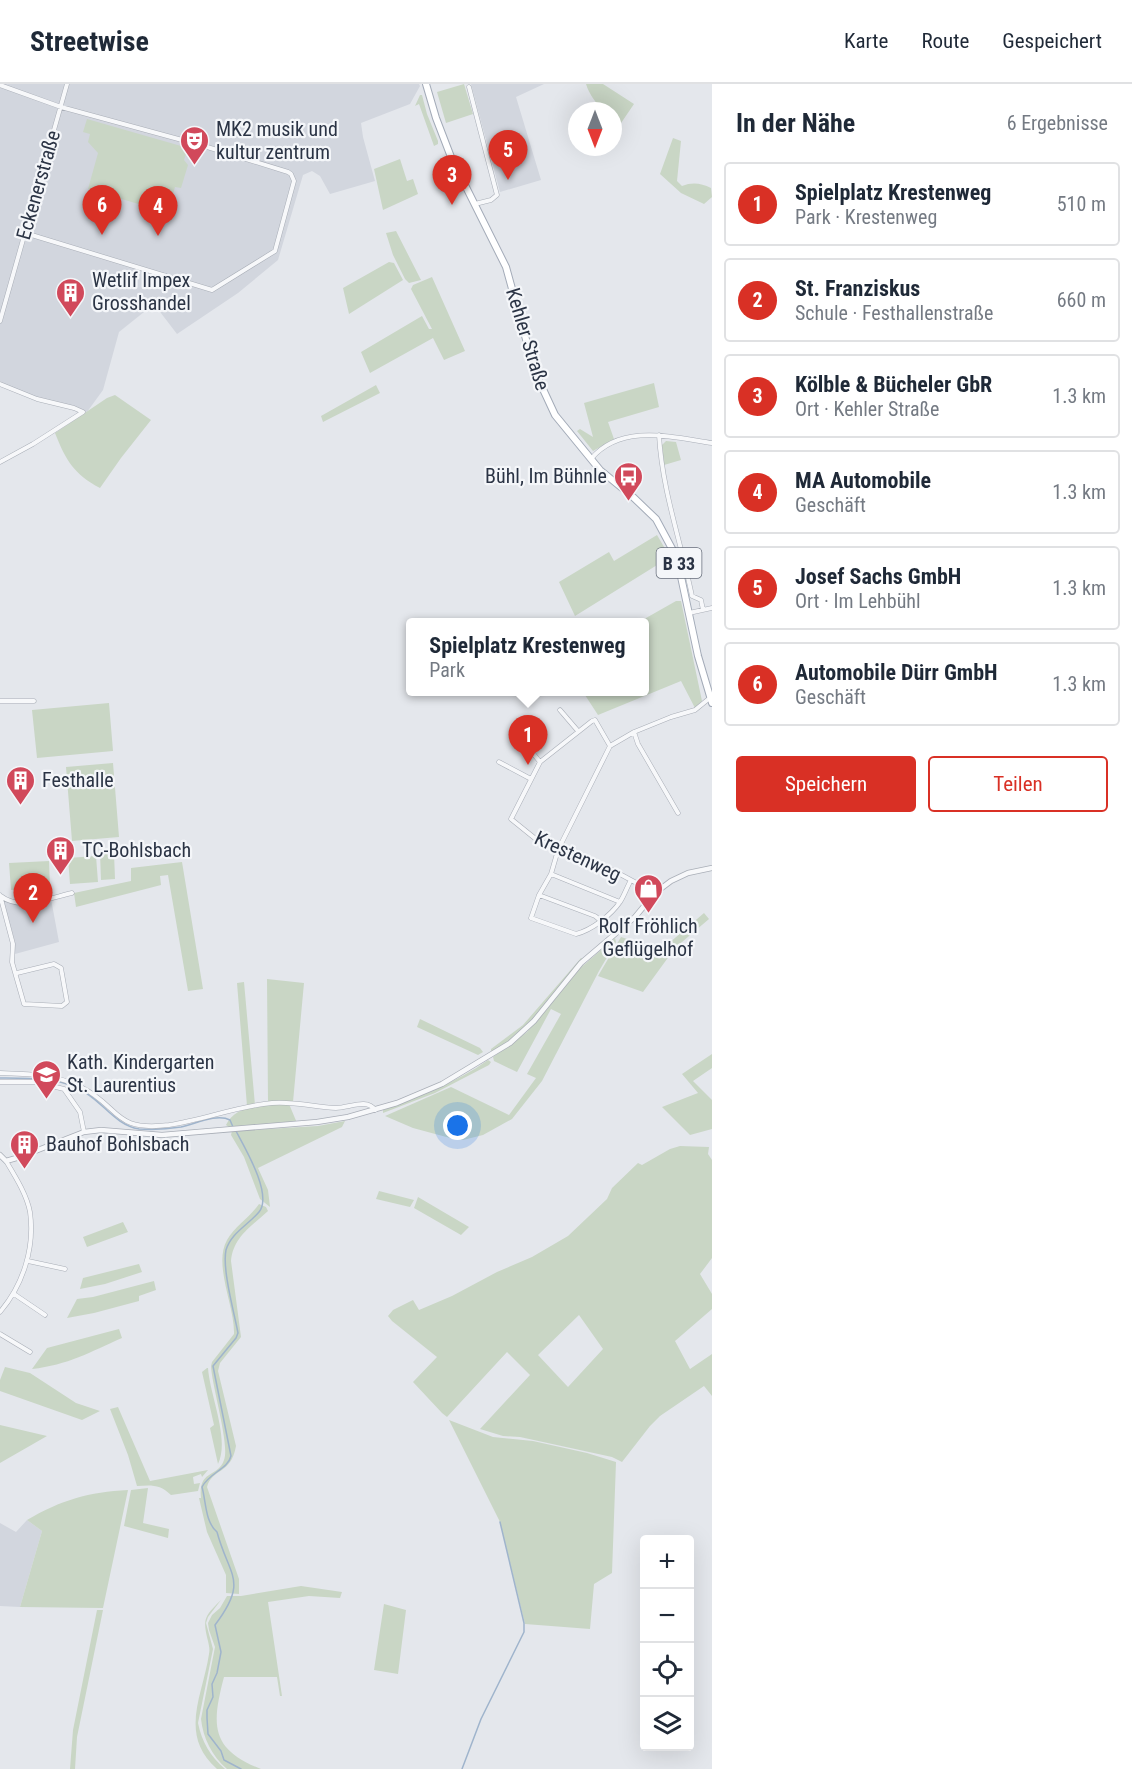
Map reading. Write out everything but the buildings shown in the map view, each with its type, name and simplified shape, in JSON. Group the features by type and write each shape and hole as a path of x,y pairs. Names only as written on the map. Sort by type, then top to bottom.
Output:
{"main road":[{"name":"Kehler Straße","path":"426,84 443,138 506,267 528,350 545,396 555,415 591,460 648,511 661,527 677,558 698,656 712,699"}],"street":[{"name":"Eckenerstraße","path":"0,321 67,84"},
{"path":"0,86 61,107 204,146 291,174 294,181 275,251 212,290 25,233"},
{"path":"469,87 497,195 491,200 474,204"},
{"path":"0,384 37,399 83,412 0,462"},
{"path":"591,460 601,449 623,438 637,435 659,435 712,442"},
{"path":"659,435 670,510 692,596 701,600 703,610"},
{"path":"689,613 712,608"},
{"path":"631,880 620,902 596,925 576,934 531,918 539,895 551,874 558,850 610,746 634,732 695,710 712,699"},
{"path":"0,702 34,701"},
{"path":"560,710 578,731 595,720 610,746"},
{"name":"Krestenweg","path":"578,731 540,762 512,819 537,840 558,850 605,866 655,893"},
{"path":"634,732 638,744 678,813"},
{"path":"523,741 540,762"},
{"path":"499,762 531,779"},
{"path":"6,1161 84,1132 101,1130 162,1135 317,1122 376,1110 442,1084 498,1052 521,1034 581,963 635,918 655,893 671,881 688,873 712,868"},
{"path":"551,874 620,902"},
{"path":"0,895 8,900 26,903 72,893"},
{"path":"0,895 13,944 12,962 24,1004 62,1006 67,1002 61,969 54,964 17,973"},
{"path":"539,895 595,916 600,920"},
{"path":"0,1074 46,1075 78,1086 91,1093 130,1125 145,1126 183,1122 216,1113 272,1103 340,1108 365,1104 373,1106 376,1110"},
{"path":"0,1082 35,1082 64,1089 80,1112 84,1132"},
{"path":"0,1155 16,1177 30,1210 31,1236 28,1262 14,1294 0,1312"},
{"path":"28,1262 65,1269"},
{"path":"14,1294 45,1315"},
{"path":"0,1334 30,1352"}],"shaded area":[{"path":"0,84 419,84 420,86 410,104 361,123 375,181 330,194 320,176 312,171 303,175 278,260 238,293 177,334 154,304 119,332 103,390 87,412 37,397 0,381"},
{"path":"471,84 544,84 516,97 541,180 500,192"},
{"path":"51,899 59,942 15,954 15,942 3,900 15,904"},
{"path":"27,1520 42,1531 20,1607 0,1606 0,1523 16,1532"}],"green space":[{"path":"464,84 473,114 446,123 437,92"},
{"path":"586,84 603,84 634,104 622,122 622,102 596,102"},
{"path":"422,95 438,141 438,144 434,146 419,104 415,106"},
{"path":"87,119 188,148 184,160 188,165 181,188 175,187 170,204 155,200 152,208 88,189 98,153 88,142 90,134 83,132"},
{"path":"673,138 681,141 677,181 682,186 696,184 711,188 712,197 704,204 681,193 660,174"},
{"path":"400,159 407,181 413,179 418,194 383,210 374,169"},
{"path":"396,231 421,280 409,283 405,279 393,255 386,233"},
{"path":"389,262 394,263 403,280 349,314 343,288"},
{"path":"432,277 465,351 444,360 433,338 370,373 361,352 422,316 429,329 432,329 411,289 413,285"},
{"path":"654,383 659,407 608,422 614,439 593,451 577,431 580,429 593,437 584,403"},
{"path":"376,385 380,393 323,422 321,416"},
{"path":"115,395 151,420 100,488 72,466 55,433"},
{"path":"666,441 676,442 681,460 664,465 662,445"},
{"path":"657,535 670,557 575,616 559,582 609,552 614,561"},
{"path":"676,601 681,601 702,701 695,708 681,681 649,694 649,618 646,618"},
{"path":"586,696 644,696 598,715"},
{"path":"109,703 113,751 37,758 32,710"},
{"path":"113,763 119,837 72,841 66,767"},
{"path":"100,853 114,853 115,879 101,880"},
{"path":"96,856 98,882 70,884 68,858"},
{"path":"49,861 50,887 11,890 9,863"},
{"path":"182,862 203,989 188,991 168,875 160,876 161,885 76,907 74,893 131,881 131,868"},
{"path":"704,913 709,919 675,948 643,992 598,976 621,937 661,950"},
{"path":"615,938 616,942 542,1081 512,1119 483,1135 463,1140 413,1128 385,1116 451,1087 509,1115 536,1078 527,1074 561,1014 551,1009 517,1072 494,1061 493,1057 527,1032 571,976"},
{"path":"581,958 583,959 527,1025 503,1046 491,1052 491,1049 523,1025"},
{"path":"267,979 304,983 293,1102 268,1102"},
{"path":"244,982 255,1105 247,1106 237,983"},
{"path":"420,1019 480,1048 483,1052 478,1055 417,1027"},
{"path":"712,1054 712,1068 693,1081 712,1100 712,1129 690,1135 662,1107 698,1093 682,1074"},
{"path":"488,1060 491,1062 489,1065 435,1093 383,1113 383,1110 450,1082"},
{"path":"289,1104 297,1123 229,1127 226,1125 231,1118 245,1109 262,1105"},
{"path":"345,1121 342,1127 258,1168 268,1190 270,1207 260,1199 244,1157 231,1135 232,1131 318,1126"},
{"path":"680,1146 709,1147 708,1154 712,1160 712,1258 700,1274 712,1294 712,1309 675,1341 690,1369 712,1354 712,1396 704,1386 660,1416 622,1462 612,1457 520,1437 503,1436 480,1429 530,1375 507,1352 447,1417 442,1413 413,1382 437,1357 392,1321 388,1316 393,1310 413,1300 419,1310 532,1257 568,1236 607,1199 612,1188 638,1163 642,1165","holes":["579,1315 603,1349 568,1387 538,1355"]},
{"path":"379,1191 414,1200 410,1207 376,1199"},
{"path":"418,1197 469,1227 461,1235 414,1208"},
{"path":"259,1204 266,1207 268,1211 239,1239 231,1261 241,1337 220,1363 218,1371 236,1446 230,1462 209,1481 207,1487 239,1579 239,1594 226,1593 226,1575 207,1532 199,1498 201,1498 202,1482 221,1466 225,1453 223,1429 211,1366 234,1334 223,1273 223,1250 230,1235"},
{"path":"123,1222 128,1232 87,1247 83,1237"},
{"path":"139,1264 142,1272 80,1289 83,1278"},
{"path":"154,1281 156,1290 139,1296 139,1301 67,1318 77,1299"},
{"path":"119,1329 122,1338 68,1361 32,1369 47,1348"},
{"path":"5,1367 30,1373 76,1403 100,1411 82,1420 0,1391 0,1380"},
{"path":"207,1368 221,1430 221,1454 218,1464 210,1428 214,1425 202,1372"},
{"path":"118,1407 150,1481 208,1470 202,1477 201,1474 193,1477 194,1484 200,1483 198,1491 171,1495 155,1486 137,1486 110,1409"},
{"path":"449,1420 493,1437 533,1441 616,1462 612,1573 594,1584 590,1629 525,1624 500,1522"},
{"path":"0,1425 47,1436 0,1463"},
{"path":"148,1488 143,1523 169,1529 168,1538 124,1526 131,1490"},
{"path":"128,1490 103,1608 20,1607 42,1531 27,1520 76,1498"},
{"path":"301,1586 342,1592 340,1598 309,1596 268,1602 282,1696 280,1696 277,1677 224,1677 217,1709 219,1734 232,1753 261,1769 227,1769 209,1746 201,1719 215,1647 208,1623 227,1596 241,1596"},
{"path":"221,1600 206,1623 213,1649 198,1723 207,1748 225,1769 217,1769 205,1756 198,1742 196,1714 209,1652 205,1622 208,1614"},
{"path":"384,1604 406,1610 398,1674 374,1670"},
{"path":"97,1610 103,1610 77,1737 75,1769 70,1769 73,1730"}],"waterway":[{"path":"0,1078 55,1081 77,1088 93,1098 117,1119 139,1129 181,1127 219,1118 230,1120 233,1127"},
{"path":"236,1131 251,1160 263,1195 259,1212 232,1239 226,1250 227,1279 238,1333 213,1366 231,1456 226,1464 202,1487 208,1517 217,1532 231,1569 234,1588 225,1610 215,1625 221,1652 217,1673 212,1684 213,1697 207,1710 208,1734 221,1751 224,1760 241,1769"},
{"path":"462,1769 481,1719 524,1632 524,1623 500,1522"}],"place":[{"name":"MK2 musik und kultur zentrum","path":"195,166"},
{"name":"Josef Sachs GmbH","path":"508,180"},
{"name":"Kölble & Bücheler GbR","path":"452,205"},
{"name":"Automobile Dürr GmbH","path":"102,235"},
{"name":"MA Automobile","path":"158,236"},
{"name":"Wetlif Impex Grosshandel","path":"71,318"},
{"name":"Bühl, Im Bühnle","path":"628,502"},
{"name":"Spielplatz Krestenweg","path":"528,765"},
{"name":"Festhalle","path":"21,806"},
{"name":"TC-Bohlsbach","path":"61,876"},
{"name":"Rolf Fröhlich Geflügelhof","path":"648,914"},
{"name":"St. Franziskus","path":"33,923"},
{"name":"Kath. Kindergarten St. Laurentius","path":"46,1100"},
{"name":"Bauhof Bohlsbach","path":"25,1170"}]}
